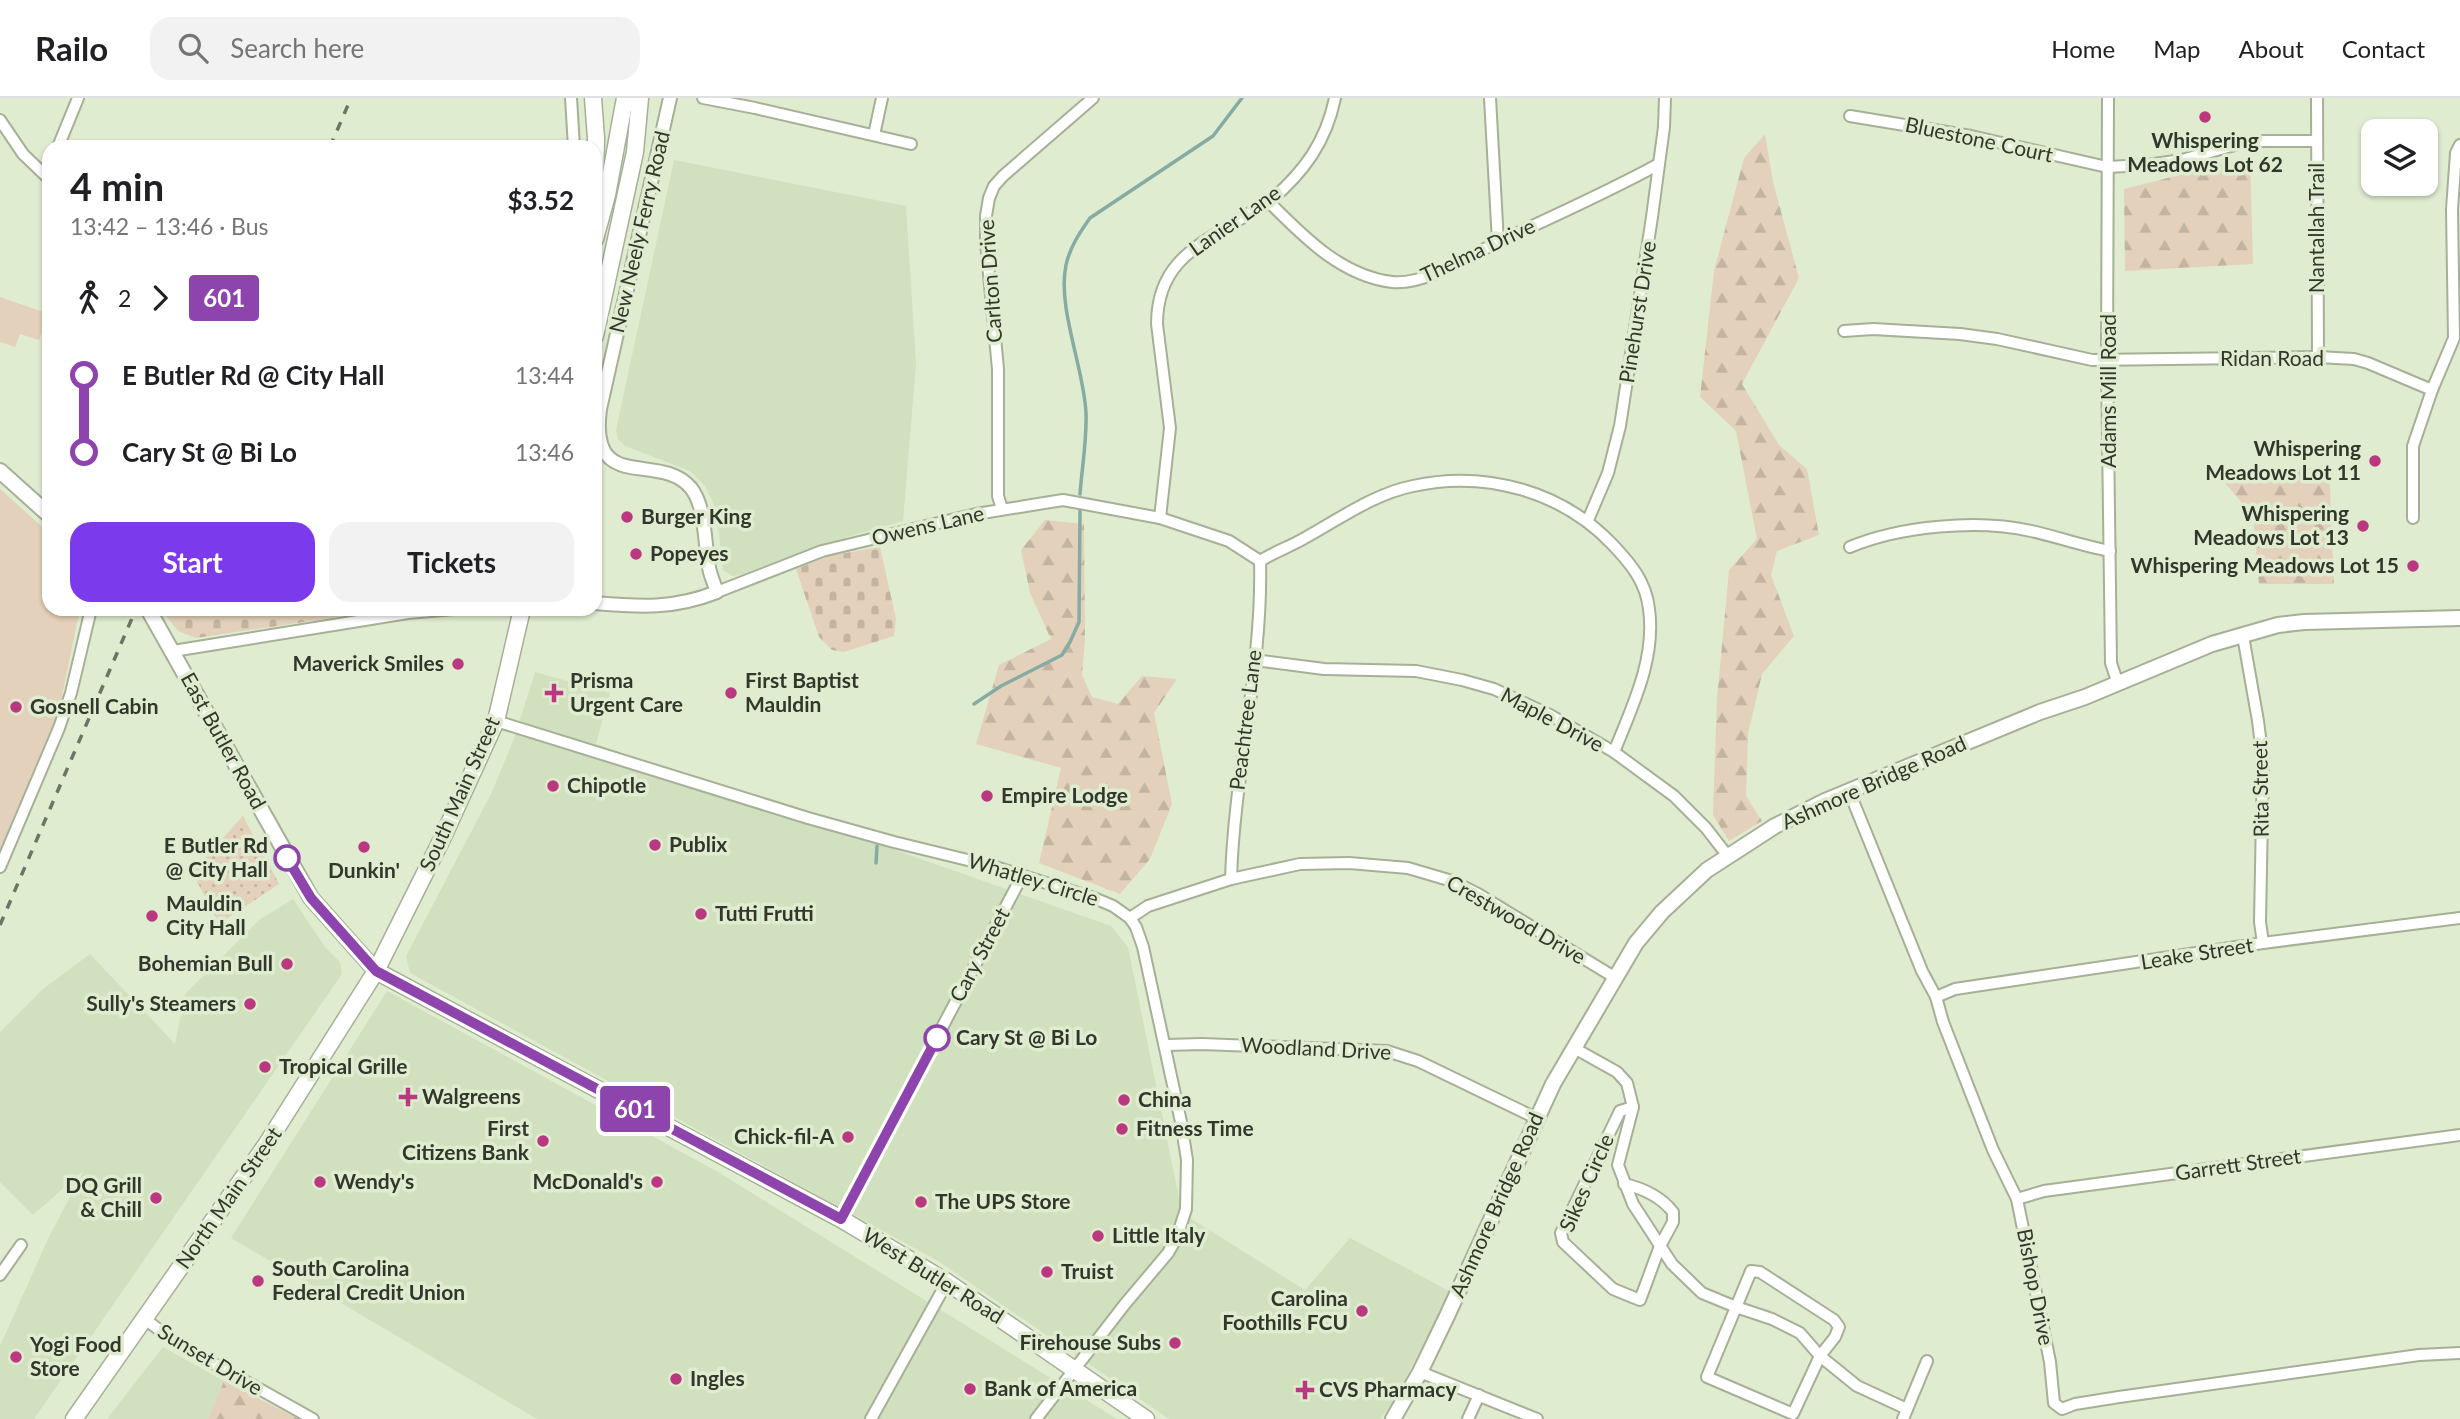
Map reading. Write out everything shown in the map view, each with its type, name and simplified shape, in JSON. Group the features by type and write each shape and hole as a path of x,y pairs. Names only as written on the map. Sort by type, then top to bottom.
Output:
{"main road":[{"path":"593,98 594,140"},
{"path":"602,213 625,98"},
{"path":"635,152 640,98"},
{"path":"602,305 635,152 650,98"},
{"path":"0,471 42,509"},
{"name":"East Butler Road","path":"152,616 311,898 376,971"},
{"name":"South Main Street","path":"376,971 441,842 496,721 520,616"},
{"name":"Ashmore Bridge Road","path":"1392,1419 1420,1373 1536,1118 1614,977 1636,943 1662,912 1686,888 1727,855 1803,811 2212,644 2278,625 2304,622 2460,618"},
{"name":"West Butler Road","path":"376,971 841,1219 947,1282 1146,1419"},
{"name":"North Main Street","path":"74,1419 271,1138 376,971"}],"street":[{"path":"61,140 78,98"},
{"path":"571,98 574,140"},
{"name":"New Neely Ferry Road","path":"602,401 670,98"},
{"path":"703,98 756,103 911,144"},
{"path":"874,135 882,98"},
{"name":"Carlton Drive","path":"1002,509 998,496 998,369 986,243 987,205 994,187 1003,176 1093,98"},
{"name":"Lanier Lane","path":"1160,518 1170,428 1157,324 1158,298 1163,285 1171,270 1185,256 1269,202 1298,173 1320,144 1329,125 1335,98"},
{"path":"1490,98 1498,242"},
{"name":"Pinehurst Drive","path":"1588,520 1608,473 1620,426 1659,164 1665,98"},
{"name":"Adams Mill Road","path":"2108,98 2107,361 2111,663 2118,684"},
{"name":"Nantallah Trail","path":"2317,98 2318,357"},
{"name":"Bluestone Court","path":"1850,116 1971,136 2107,167 2182,160 2238,144 2316,141"},
{"path":"0,120 23,154 42,169"},
{"path":"2413,518 2413,446 2432,390 2455,338 2452,209 2456,153 2460,145"},
{"name":"Thelma Drive","path":"1269,202 1331,258 1359,273 1388,282 1404,283 1498,242 1659,164"},
{"name":"Ridan Road","path":"1844,331 1873,329 1960,334 2107,361 2318,357 2354,359 2432,390"},
{"name":"New Neely Ferry Road","path":"602,445 608,458 624,466 677,478 693,491 699,504 710,572 718,592"},
{"path":"1260,561 1379,497 1401,488 1427,483 1466,480 1506,485 1537,494 1588,520 1629,562 1641,580 1649,611 1650,638 1646,665 1614,752"},
{"name":"Owens Lane","path":"602,604 666,606 692,602 822,551 1002,509 1063,500 1160,518 1218,536 1260,561"},
{"path":"1850,547 1884,535 1980,526 2031,531 2081,546 2110,551"},
{"name":"Peachtree Lane","path":"1231,879 1232,835 1255,660 1261,593 1260,561"},
{"path":"0,867 59,728 71,693 89,616"},
{"path":"173,651 379,616"},
{"name":"Rita Street","path":"2243,636 2259,721 2263,761 2260,922 2263,943"},
{"name":"Maple Drive","path":"1255,660 1324,669 1416,671 1462,680 1524,702 1614,752 1674,796 1706,828 1727,855"},
{"name":"Whatley Circle","path":"496,721 808,818 992,866 1094,898 1113,906 1130,918"},
{"name":"Bishop Drive","path":"1849,791 1922,971 1936,997 1943,1022 1993,1150 2017,1199 2050,1362 2054,1403 2062,1409 2075,1404 2119,1397 2418,1355 2460,1353"},
{"name":"Crestwood Drive","path":"1130,918 1148,906 1231,879 1300,864 1388,865 1452,880 1614,977"},
{"name":"Cary Street","path":"841,1219 1022,876"},
{"path":"1036,1419 1168,1253 1184,1220 1188,1195 1187,1160 1166,1045 1143,947 1130,918"},
{"name":"Leake Street","path":"1936,997 1955,989 2263,943 2460,918"},
{"name":"Woodland Drive","path":"1166,1045 1387,1051 1418,1060 1536,1118"},
{"path":"1574,1048 1617,1072 1627,1083 1633,1107 1618,1165 1623,1184 1672,1264 1702,1293 1772,1319 1800,1333 1820,1356 1857,1385 1905,1414 1927,1361"},
{"name":"Sikes Circle","path":"1633,1107 1620,1111 1561,1233 1563,1242 1613,1289 1640,1300 1660,1246"},
{"name":"Garrett Street","path":"2017,1199 2044,1191 2460,1135"},
{"path":"1623,1184 1636,1186 1666,1203 1673,1212 1673,1222 1660,1246"},
{"path":"0,1275 21,1245"},
{"path":"1751,1271 1760,1272 1834,1320 1839,1326 1835,1338 1820,1356 1793,1414 1707,1377 1751,1271"},
{"path":"871,1419 947,1282"},
{"name":"Sunset Drive","path":"145,1319 175,1342 313,1419"},
{"path":"1420,1373 1537,1419"},
{"path":"1468,1419 1479,1395"}],"shaded area":[{"path":"674,160 906,206 916,364 903,521 819,545 732,576 723,570 713,502 705,486 690,471 625,446 618,439 616,430"},
{"path":"535,672 610,693 596,744 1111,926 1128,947 1182,1213 1305,1290 1350,1238 1451,1292 1393,1402 1380,1419 1169,1419 938,1261 410,973 406,956 491,794 514,739"},
{"path":"293,899 325,947 340,962 342,974 34,1419 0,1419 0,1346 48,1239 84,1170 33,1215 0,1182 0,1032 43,989 90,954 175,1044 185,994 259,920"},
{"path":"387,991 718,1172 1117,1419 537,1419 231,1238"},
{"path":"163,1347 224,1381 208,1419 107,1419"}],"green space":[{"path":"1765,134 1773,182 1799,278 1742,384 1779,445 1807,469 1819,535 1777,551 1771,575 1794,636 1762,674 1748,734 1746,796 1762,821 1729,841 1713,815 1717,699 1729,570 1757,539 1736,431 1700,397 1714,271 1744,158"},
{"path":"2250,157 2253,264 2125,271 2124,189"},
{"path":"0,297 42,312 42,332 39,340 20,334 15,347 0,342"},
{"path":"2329,464 2334,584 2259,584 2253,516 2225,483"},
{"path":"0,489 42,527 42,616 79,616 59,710 0,849"},
{"path":"1045,520 1084,524 1085,640 1082,675 1092,697 1118,704 1142,676 1177,679 1154,713 1172,804 1150,859 1120,894 1039,863 1061,768 976,744 999,665 1051,639 1030,593 1021,550"},
{"path":"880,547 896,619 894,636 844,652 832,650 819,637 796,569 828,556"},
{"path":"166,616 345,616 196,638 178,631"},
{"path":"243,816 279,884 219,924 192,872"},
{"path":"224,1381 299,1419 208,1419"}],"waterway":[{"path":"1080,494 1086,413 1065,300 1064,282 1070,252 1090,218 1213,136 1242,98"},
{"path":"974,704 1001,686 1062,655 1070,642 1079,622 1080,511"},
{"path":"876,863 877,846"}],"railway":[{"path":"333,140 351,98"},
{"path":"0,925 133,616"}],"bus line":[{"name":"601","path":"287,858 311,898 376,971 841,1219 937,1038"}],"place":[{"name":"Whispering Meadows Lot 62","path":"2205,117"},
{"name":"Whispering Meadows Lot 11","path":"2375,461"},
{"name":"Burger King","path":"627,517"},
{"name":"Whispering Meadows Lot 13","path":"2363,526"},
{"name":"Popeyes","path":"636,554"},
{"name":"Whispering Meadows Lot 15","path":"2413,566"},
{"name":"Maverick Smiles","path":"458,664"},
{"name":"Prisma Urgent Care","path":"554,693"},
{"name":"First Baptist Mauldin","path":"731,693"},
{"name":"Gosnell Cabin","path":"16,707"},
{"name":"Chipotle","path":"553,786"},
{"name":"Empire Lodge","path":"987,796"},
{"name":"Publix","path":"655,845"},
{"name":"Dunkin'","path":"364,847"},
{"name":"E Butler Rd @ City Hall","path":"287,858"},
{"name":"Tutti Frutti","path":"701,914"},
{"name":"Mauldin City Hall","path":"152,916"},
{"name":"Bohemian Bull","path":"287,964"},
{"name":"Sully's Steamers","path":"250,1004"},
{"name":"Cary St @ Bi Lo","path":"937,1038"},
{"name":"Tropical Grille","path":"265,1067"},
{"name":"Walgreens","path":"408,1097"},
{"name":"China","path":"1124,1100"},
{"name":"Fitness Time","path":"1122,1129"},
{"name":"Chick-fil-A","path":"848,1137"},
{"name":"First Citizens Bank","path":"543,1141"},
{"name":"Wendy's","path":"320,1182"},
{"name":"McDonald's","path":"657,1182"},
{"name":"DQ Grill & Chill","path":"156,1198"},
{"name":"The UPS Store","path":"921,1202"},
{"name":"Little Italy","path":"1098,1236"},
{"name":"Truist","path":"1047,1272"},
{"name":"South Carolina Federal Credit Union","path":"258,1281"},
{"name":"Carolina Foothills FCU","path":"1362,1311"},
{"name":"Firehouse Subs","path":"1175,1343"},
{"name":"Yogi Food Store","path":"16,1357"},
{"name":"Ingles","path":"676,1379"},
{"name":"Bank of America","path":"970,1389"},
{"name":"CVS Pharmacy","path":"1305,1390"}]}
